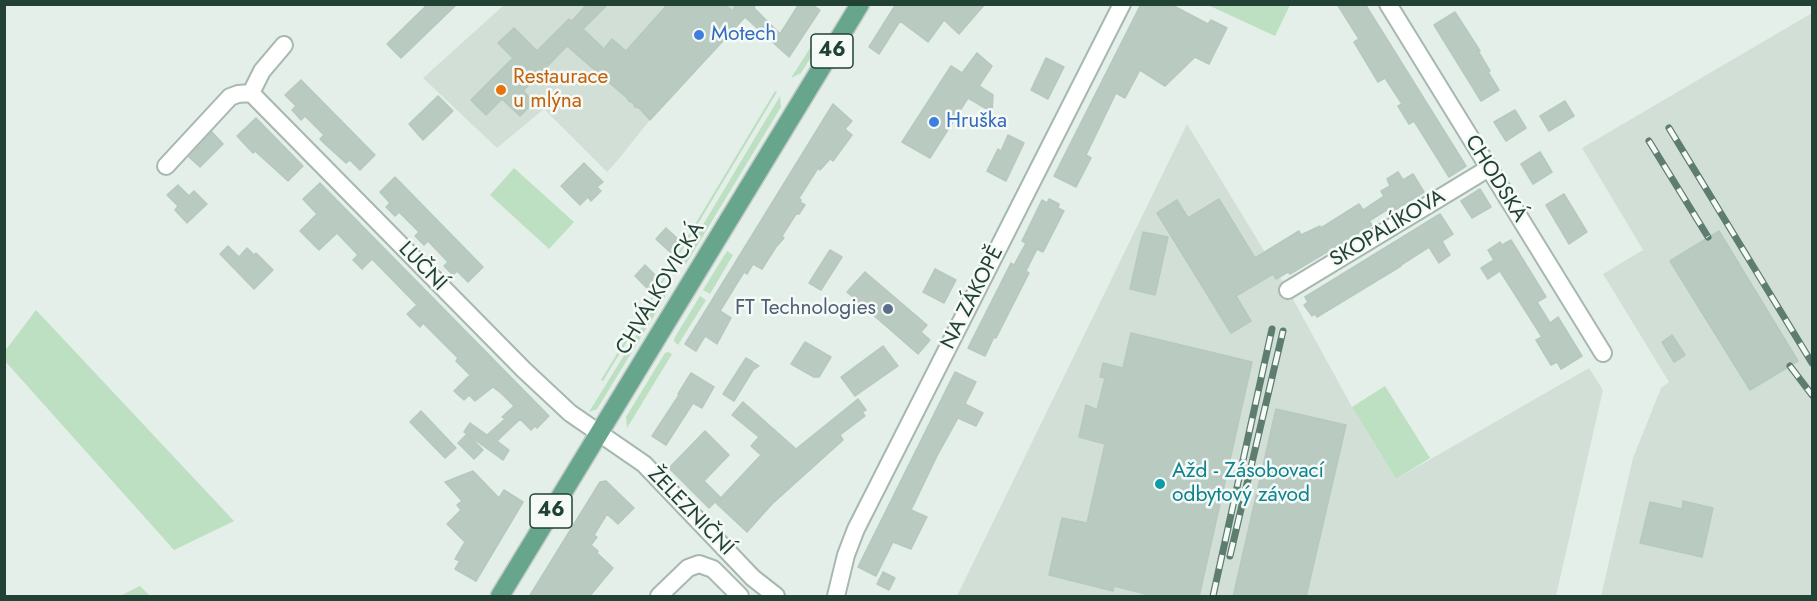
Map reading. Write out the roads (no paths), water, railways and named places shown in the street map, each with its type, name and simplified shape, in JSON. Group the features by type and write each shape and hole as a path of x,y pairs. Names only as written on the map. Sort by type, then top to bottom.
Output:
{"main road":[{"name":"CHVÁLKOVICKÁ","path":"500,597 860,4"}],"street":[{"name":"NA ZÁKOPĚ","path":"836,597 846,555 856,530 1122,4"},
{"name":"CHODSKÁ","path":"1388,4 1603,354"},
{"path":"166,166 230,97 251,93 262,71 284,45"},
{"name":"LUČNÍ","path":"251,93 524,370 564,408 599,433"},
{"name":"SKOPALÍKOVA","path":"1288,290 1489,168"},
{"name":"ŽELEZNIČNÍ","path":"599,433 644,464 753,578 776,597"},
{"path":"659,597 688,568 699,564 713,569 740,597"}],"railway":[{"path":"1669,128 1812,363"},
{"path":"1649,141 1708,237"},
{"path":"1213,596 1272,329"},
{"path":"1230,556 1283,331"},
{"path":"1790,366 1812,395"}],"place":[{"name":"Motech","path":"699,35"},
{"name":"Restaurace u mlýna","path":"501,90"},
{"name":"Hruška","path":"934,122"},
{"name":"FT Technologies","path":"888,309"},
{"name":"Ažd - Zásobovací odbytový závod","path":"1160,484"}]}
